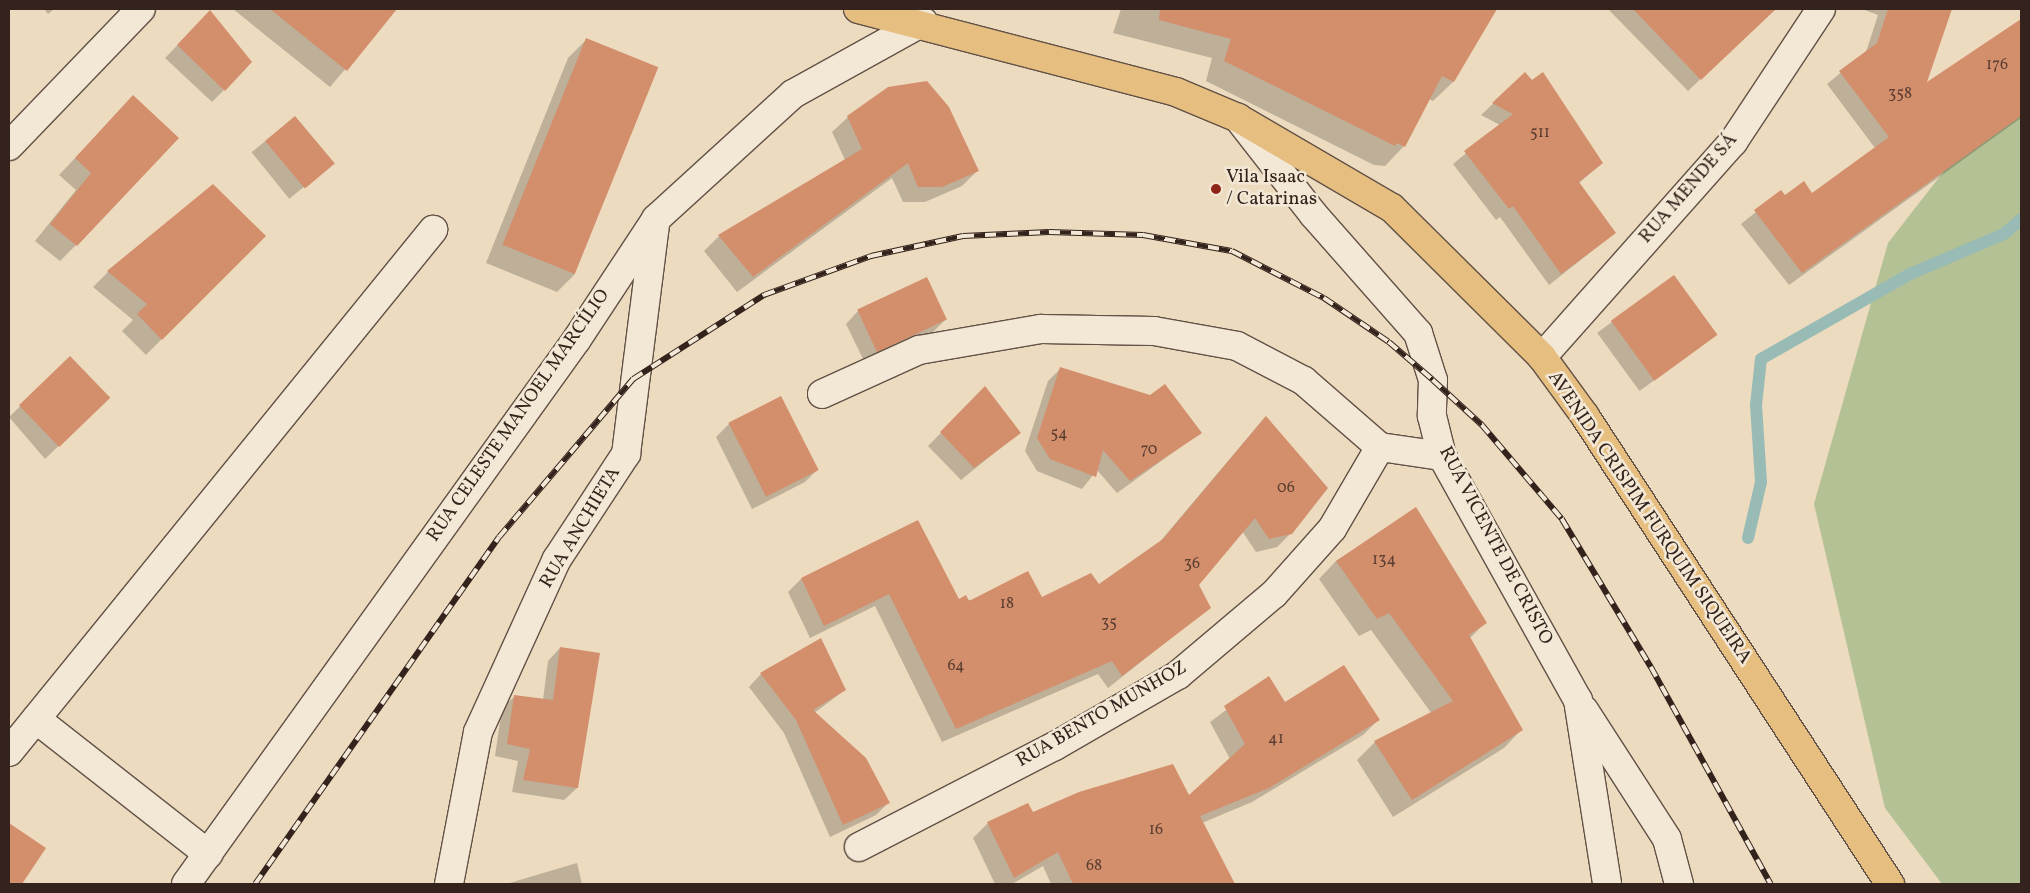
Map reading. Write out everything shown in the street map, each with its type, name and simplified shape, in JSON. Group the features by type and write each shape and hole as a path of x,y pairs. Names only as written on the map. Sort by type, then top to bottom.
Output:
{"main road":[{"name":"AVENIDA CRISPIM FURQUIM SIQUEIRA","path":"858,9 923,22 1176,92 1238,118 1392,208 1542,357 1586,416 1890,884"}],"street":[{"path":"9,146 141,9"},
{"name":"RUA MENDE SÁ","path":"1542,357 1733,142 1821,9"},
{"name":"RUA CELESTE MANOEL MARCÍLIO","path":"186,884 576,339 656,219 793,94 923,22"},
{"name":"RUA VICENTE DE CRISTO","path":"1238,118 1313,214 1418,333 1433,380 1432,416 1442,456 1578,700 1608,884"},
{"name":"RUA ANCHIETA","path":"449,884 478,732 558,559 626,454 656,219"},
{"path":"9,752 433,230"},
{"path":"822,394 919,350 1041,329 1154,331 1237,346 1304,381 1380,447 1442,456"},
{"name":"RUA BENTO MUNHOZ","path":"858,847 1055,746 1178,675 1274,594 1332,529 1380,447"},
{"path":"1578,700 1667,839 1679,884"},
{"path":"36,719 208,854"}],"green space":[{"path":"2021,72 2021,884 1942,884 1885,808 1814,504 1888,243"}],"building":[{"path":"270,9 397,9 347,71"},
{"path":"1160,9 1497,9 1454,82 1442,76 1405,147 1397,143 1395,146 1224,61 1231,39 1159,20"},
{"path":"1633,9 1776,9 1701,80"},
{"path":"1888,9 1952,9 1927,82 2021,19 2021,116 1802,273 1754,210 1781,190 1785,195 1804,181 1812,193 1889,137 1839,71 1877,43"},
{"path":"210,10 252,62 225,91 177,45"},
{"path":"586,38 658,67 575,274 502,245"},
{"path":"1525,72 1532,80 1543,72 1603,163 1579,182 1616,233 1561,274 1513,206 1509,209 1464,151 1513,114 1492,103"},
{"path":"927,81 949,107 979,171 942,187 918,187 908,163 753,277 718,235 862,149 847,116 888,87"},
{"path":"133,95 179,138 77,246 50,224 91,173 75,158"},
{"path":"295,116 335,163 305,189 265,141"},
{"path":"213,184 266,236 162,340 137,314 147,304 107,271"},
{"path":"1674,275 1717,335 1654,381 1611,321"},
{"path":"927,277 947,320 877,352 857,310"},
{"path":"70,356 110,398 59,447 19,405"},
{"path":"1060,367 1150,395 1165,384 1202,433 1130,481 1103,450 1096,477 1050,459 1037,438"},
{"path":"985,386 1021,433 974,468 940,432"},
{"path":"781,396 819,470 766,497 728,423"},
{"path":"1266,416 1328,488 1292,534 1269,539 1255,518 1199,585 1211,608 1122,676 1112,661 956,729 889,594 824,626 801,578 918,520 959,599 966,595 969,601 1028,571 1042,597 1091,573 1099,584 1163,539"},
{"path":"1416,507 1487,623 1469,635 1523,730 1412,800 1374,741 1453,701 1389,613 1377,619 1336,561"},
{"path":"821,638 846,690 813,710 866,758 890,803 843,825 796,720 760,673"},
{"path":"560,647 600,653 578,788 523,780 530,749 507,744 514,695 553,700"},
{"path":"1344,665 1380,720 1269,788 1200,816 1235,884 1073,884 1058,852 1014,878 987,822 1028,803 1033,812 1079,792 1173,764 1189,795 1245,744 1224,706 1269,676 1285,702"},
{"path":"9,823 46,848 22,884 9,884"}],"waterway":[{"path":"1748,538 1761,482 1756,405 1761,359 1910,274 2004,234 2021,219"}],"railway":[{"path":"255,884 499,537 633,379 764,295 871,256 963,236 1049,232 1143,235 1232,251 1324,298 1389,342 1433,380 1482,425 1562,519 1651,667 1771,884"}],"place":[{"name":"Vila Isaac / Catarinas","path":"1216,189"}]}
